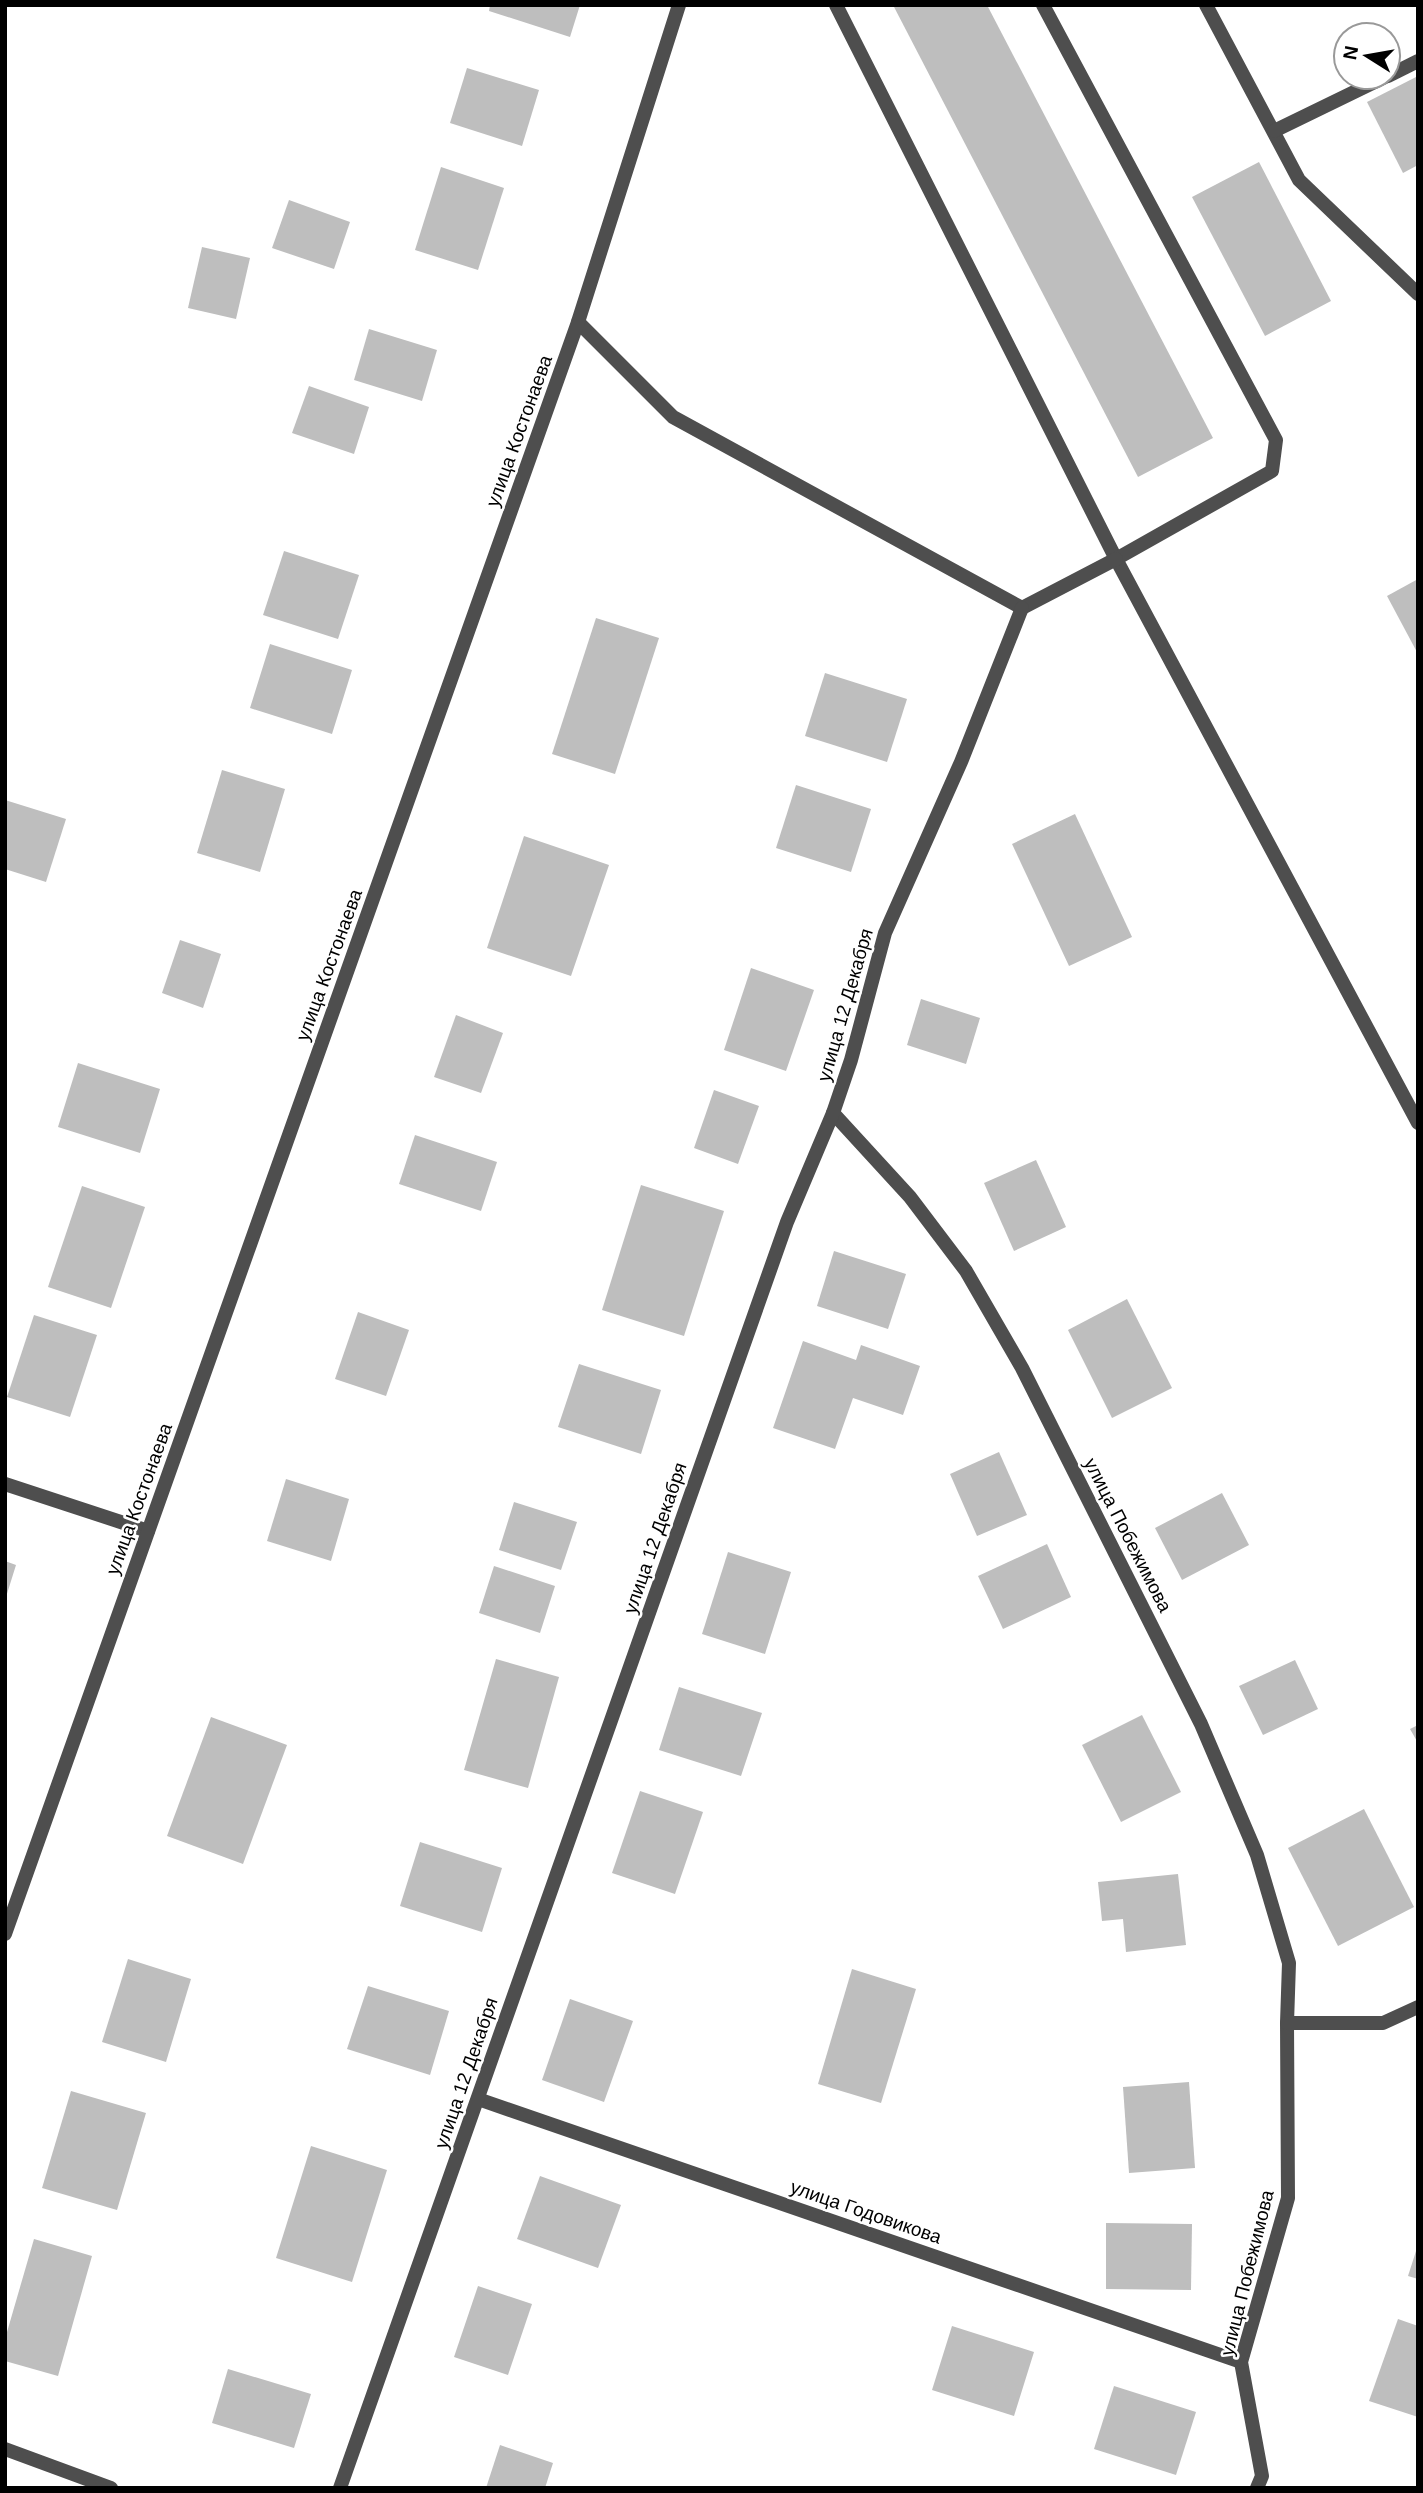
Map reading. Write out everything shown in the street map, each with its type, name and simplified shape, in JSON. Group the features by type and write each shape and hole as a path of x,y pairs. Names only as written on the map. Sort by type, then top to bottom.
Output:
{"street":[{"name":"улица Костонаева","path":"5,1934 578,322 679,5"},
{"path":"836,5 1116,559 1418,1123"},
{"path":"578,322 673,417 1022,608 1116,559 1272,471 1276,440 1043,5"},
{"path":"1206,5 1299,180 1418,293"},
{"path":"1402,68 1418,61"},
{"path":"1274,131 1355,91"},
{"name":"улица 12 Декабря","path":"340,2488 787,1222 833,1113 851,1060 885,933 961,762 1022,608"},
{"name":"улица Побежимова","path":"833,1113 910,1197 966,1271 1023,1368 1202,1724 1257,1855 1289,1963 1289,2198 1241,2362 1262,2476 1257,2488"},
{"path":"5,1484 148,1531"},
{"path":"1287,2023 1383,2023 1418,2007"},
{"name":"улица Годовикова","path":"478,2099 1241,2362"},
{"path":"5,2449 111,2488"}],"building":[{"path":"490,5 580,5 570,37 489,11"},
{"path":"893,5 987,5 1213,438 1138,477"},
{"path":"467,68 539,90 522,146 450,123"},
{"path":"1418,76 1418,165 1403,173 1367,102 1389,91 1402,91 1402,84"},
{"path":"1259,162 1331,301 1265,336 1192,197"},
{"path":"441,167 504,188 478,270 415,250"},
{"path":"289,200 350,222 334,269 272,248"},
{"path":"202,247 250,258 236,319 188,308"},
{"path":"369,329 437,350 422,401 354,380"},
{"path":"309,386 369,407 354,454 292,433"},
{"path":"284,551 359,575 338,639 263,615"},
{"path":"1418,579 1418,654 1387,596"},
{"path":"596,618 659,638 615,774 552,754"},
{"path":"270,644 352,670 332,734 250,708"},
{"path":"825,673 907,699 887,762 805,736"},
{"path":"222,770 285,789 260,872 197,853"},
{"path":"796,785 871,809 851,872 776,848"},
{"path":"5,800 66,819 46,882 5,869"},
{"path":"1075,814 1132,937 1069,966 1012,844"},
{"path":"524,836 609,865 571,976 487,948"},
{"path":"180,940 221,954 203,1008 162,993"},
{"path":"751,968 814,990 786,1071 724,1050"},
{"path":"921,999 980,1018 966,1064 907,1045"},
{"path":"456,1015 503,1033 481,1093 434,1077"},
{"path":"78,1063 160,1089 140,1153 58,1127"},
{"path":"714,1090 759,1106 738,1164 694,1148"},
{"path":"415,1135 497,1162 481,1211 399,1184"},
{"path":"1036,1160 1066,1227 1014,1251 984,1183"},
{"path":"641,1185 724,1211 684,1336 602,1310"},
{"path":"82,1186 145,1207 111,1308 48,1287"},
{"path":"834,1251 906,1274 888,1329 817,1306"},
{"path":"1127,1299 1172,1388 1112,1418 1068,1330"},
{"path":"358,1312 409,1330 386,1396 335,1379"},
{"path":"34,1315 97,1335 70,1417 7,1397"},
{"path":"803,1341 856,1360 861,1345 920,1366 903,1415 853,1398 835,1449 773,1428"},
{"path":"579,1364 661,1390 641,1454 558,1427"},
{"path":"999,1452 1027,1515 977,1536 950,1474"},
{"path":"286,1479 349,1499 331,1561 267,1541"},
{"path":"1222,1493 1249,1545 1182,1580 1155,1528"},
{"path":"514,1502 577,1522 561,1570 499,1550"},
{"path":"1047,1544 1071,1597 1003,1629 978,1576"},
{"path":"728,1552 791,1572 765,1654 702,1634"},
{"path":"5,1561 16,1565 6,1597 5,1597"},
{"path":"494,1566 555,1586 540,1633 479,1613"},
{"path":"496,1659 559,1677 528,1788 464,1770"},
{"path":"1295,1660 1318,1709 1263,1735 1239,1686"},
{"path":"679,1687 762,1713 741,1776 659,1750"},
{"path":"1142,1715 1181,1792 1121,1822 1082,1745"},
{"path":"211,1717 287,1745 243,1864 167,1836"},
{"path":"1418,1725 1418,1743 1410,1729"},
{"path":"640,1791 703,1812 675,1894 612,1873"},
{"path":"1364,1809 1414,1907 1338,1946 1288,1848"},
{"path":"420,1842 502,1868 482,1932 400,1906"},
{"path":"1178,1874 1186,1945 1126,1952 1123,1919 1102,1921 1098,1882"},
{"path":"128,1959 191,1979 166,2062 102,2042"},
{"path":"852,1969 916,1989 881,2103 818,2084"},
{"path":"368,1986 449,2011 430,2075 347,2049"},
{"path":"570,1999 633,2021 604,2102 542,2080"},
{"path":"1189,2082 1195,2168 1129,2173 1123,2087"},
{"path":"71,2091 146,2113 117,2210 42,2188"},
{"path":"311,2146 387,2170 352,2282 276,2258"},
{"path":"540,2176 621,2205 598,2268 517,2239"},
{"path":"1106,2223 1192,2224 1191,2290 1106,2289"},
{"path":"34,2239 92,2256 58,2376 5,2361 5,2339"},
{"path":"1418,2248 1418,2279 1408,2276"},
{"path":"478,2286 532,2304 508,2375 454,2357"},
{"path":"1398,2319 1418,2326 1418,2417 1369,2401"},
{"path":"952,2326 1034,2352 1014,2416 932,2390"},
{"path":"228,2369 311,2394 294,2448 212,2423"},
{"path":"1114,2386 1196,2412 1176,2475 1094,2449"},
{"path":"500,2445 553,2463 545,2488 486,2488"}]}
